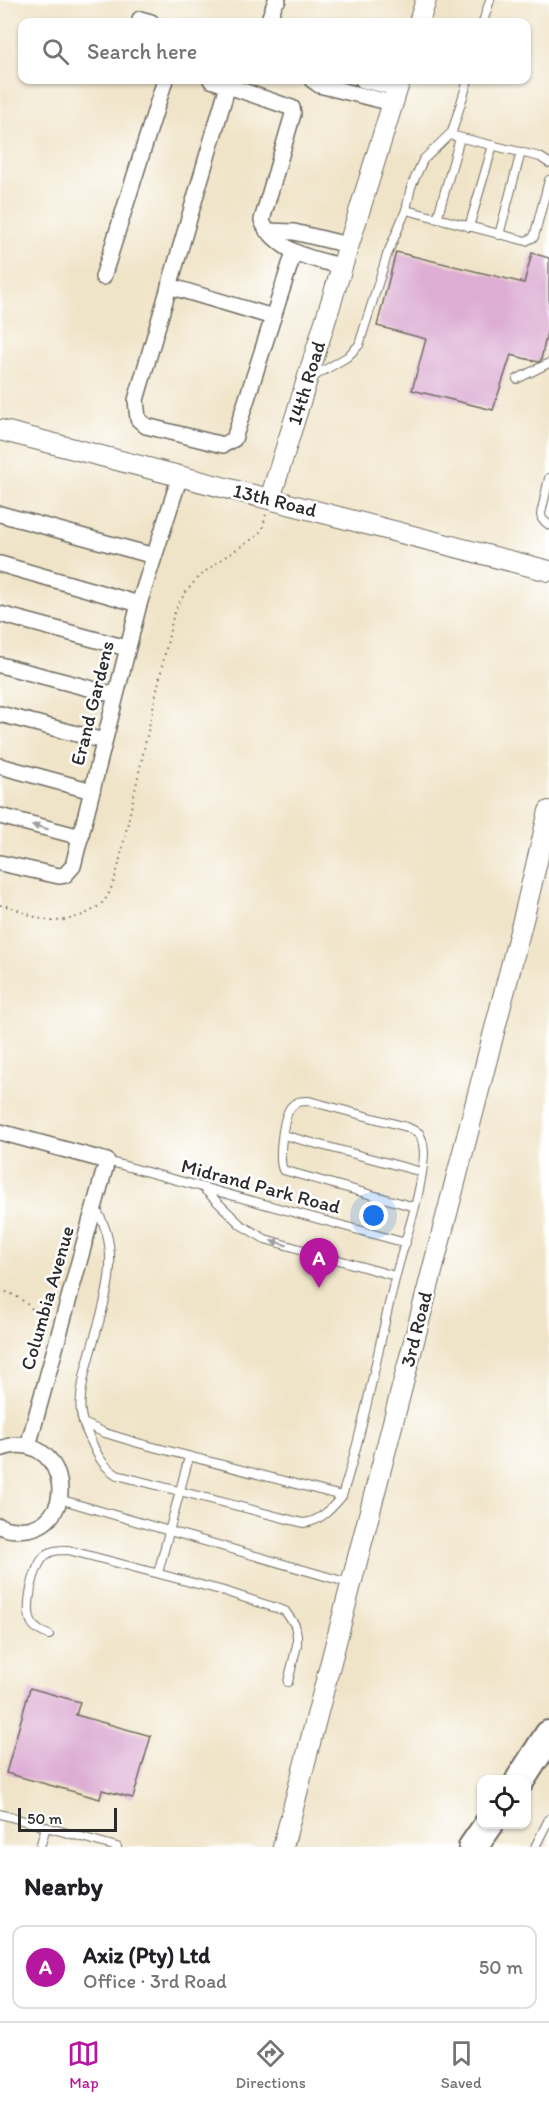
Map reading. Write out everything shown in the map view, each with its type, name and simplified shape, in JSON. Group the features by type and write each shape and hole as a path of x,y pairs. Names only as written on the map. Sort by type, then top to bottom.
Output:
{"highway":[{"path":"523,1775 549,1736"},
{"path":"473,1847 486,1829"}],"street":[{"path":"269,18 276,0"},
{"path":"420,18 426,0"},
{"path":"103,277 164,84"},
{"path":"225,84 292,108 293,114 262,220 267,231 294,252 341,266"},
{"path":"318,84 396,90"},
{"path":"376,84 396,90"},
{"path":"228,85 136,400 138,419 146,426 223,446 234,439 294,252"},
{"name":"14th Road","path":"268,499 307,381 396,90"},
{"path":"267,231 294,232 348,245"},
{"path":"169,286 273,317"},
{"name":"13th Road","path":"0,430 549,571"},
{"name":"Erand Gardens","path":"0,863 52,875 65,875 73,866 139,604 180,476"},
{"path":"0,514 154,556"},
{"path":"0,564 139,604"},
{"path":"0,614 127,648"},
{"path":"0,665 116,695"},
{"path":"0,714 104,741"},
{"path":"0,766 92,791"},
{"name":"3rd Road","path":"284,1847 549,811"},
{"path":"0,816 81,837"},
{"path":"0,1132 107,1161"},
{"name":"Columbia Avenue","path":"28,1446 107,1161"},
{"path":"0,1449 15,1445 28,1446 40,1451 54,1466 61,1486 59,1499 53,1512 44,1522 31,1528 1,1533"}],"lane":[{"path":"484,18 490,0"},
{"path":"307,381 347,357 359,345 387,255 406,210 411,187 423,160 454,129 467,84"},
{"path":"450,135 540,157 549,163"},
{"path":"437,219 460,138"},
{"path":"469,227 493,145"},
{"path":"499,235 521,152"},
{"path":"406,210 526,241 534,237 549,180"},
{"path":"517,380 549,363"},
{"path":"549,478 541,514 542,519 549,525"},
{"path":"94,1207 107,1233 110,1252 109,1274 80,1400 83,1423 97,1453 109,1471 117,1475 303,1523 312,1522 328,1511 342,1496 371,1393 396,1276 415,1207 422,1172 424,1144 419,1133 408,1127 321,1103 309,1101 292,1105 288,1112 279,1158 281,1167 286,1172 415,1207"},
{"path":"283,1135 422,1172"},
{"name":"Midrand Park Road","path":"107,1161 405,1243"},
{"path":"203,1188 241,1225 265,1239 396,1276"},
{"path":"83,1423 105,1433 189,1457 342,1496"},
{"path":"158,1573 189,1457"},
{"path":"59,1499 350,1584"},
{"path":"49,1635 33,1626 28,1612 31,1590 39,1566 47,1554 68,1550 224,1591 285,1611 295,1624 297,1635 297,1645 288,1682"},
{"path":"0,1814 117,1847"},
{"path":"535,1847 549,1819"},
{"path":"40,1847 46,1827"}],"path":[{"path":"0,905 16,908 47,921 66,920 90,911 103,902 118,868 173,617 179,601 190,585 206,571 257,537 266,518 268,499"},
{"path":"0,1291 7,1291 22,1300 59,1335"}],"building":[{"path":"396,252 524,283 532,253 549,258 549,323 541,360 538,362 511,355 493,410 412,390 426,339 377,326"},
{"path":"30,1688 80,1702 76,1715 151,1736 133,1798 102,1790 100,1799 6,1773"}],"place":[{"name":"Axiz (Pty) Ltd","path":"319,1288"}]}
